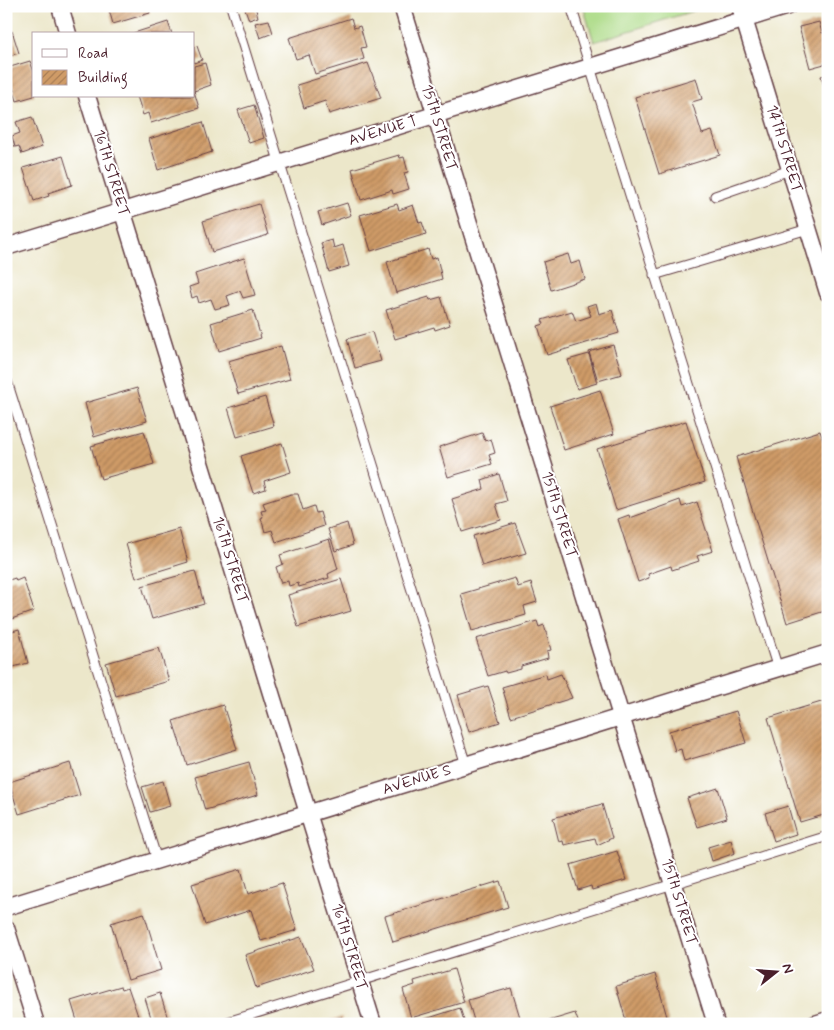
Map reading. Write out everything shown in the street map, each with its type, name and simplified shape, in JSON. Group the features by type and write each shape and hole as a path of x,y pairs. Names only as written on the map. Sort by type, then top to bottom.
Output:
{"street":[{"path":"60,6 67,32"},
{"name":"15TH STREET","path":"402,6 716,1024"},
{"name":"AVENUE T","path":"6,247 589,67 742,13 788,6"},
{"name":"14TH STREET","path":"742,13 828,292"},
{"name":"16TH STREET","path":"88,98 373,1024"},
{"name":"AVENUE S","path":"6,907 828,653"},
{"path":"6,928 36,1024"},
{"path":"815,1024 828,1020"}],"lane":[{"path":"232,6 466,765"},
{"path":"571,6 778,669"},
{"path":"715,196 790,170"},
{"path":"654,275 808,228"},
{"path":"6,378 157,860"},
{"path":"221,1024 359,979 828,836"}],"green space":[{"path":"583,6 709,6 594,42"}],"building":[{"path":"108,6 148,6 150,13 113,24"},
{"path":"244,6 255,6 258,17 249,20"},
{"path":"351,18 354,28 360,26 366,47 361,48 364,59 315,74 309,55 296,59 289,38"},
{"path":"269,20 273,33 260,38 255,23"},
{"path":"168,22 171,32 137,32"},
{"path":"819,22 822,33 828,31 828,63 810,68 799,27"},
{"path":"12,31 19,53 6,57 6,32"},
{"path":"197,46 202,60 195,63 195,47"},
{"path":"30,61 32,66 32,97 17,101 7,68"},
{"path":"205,63 211,85 195,91 195,66"},
{"path":"368,63 381,98 329,114 325,101 304,108 297,85"},
{"path":"828,74 828,97 827,97 821,76"},
{"path":"696,78 702,99 692,102 702,134 712,131 720,155 659,174 635,97"},
{"path":"195,94 199,108 151,123 148,113 143,115 138,98 195,98"},
{"path":"254,105 264,138 249,143 238,110"},
{"path":"32,117 42,147 22,154 19,146 15,147 12,136 20,133 16,122"},
{"path":"203,122 212,152 158,170 149,139"},
{"path":"399,155 400,158 404,157 408,172 404,173 409,189 393,194 392,190 361,200 352,169"},
{"path":"63,156 72,185 48,193 49,196 34,201 23,168"},
{"path":"347,203 351,215 322,225 318,212"},
{"path":"259,204 268,235 212,252 203,221"},
{"path":"397,204 399,210 413,205 419,223 422,222 426,234 371,251 360,215"},
{"path":"332,240 334,248 343,245 349,266 329,272 321,243"},
{"path":"428,249 431,259 437,257 442,279 396,293 387,262"},
{"path":"568,254 571,264 580,261 585,279 551,290 543,262"},
{"path":"244,258 255,295 243,298 240,291 227,296 230,305 215,309 211,299 199,303 197,296 192,298 189,287 198,284 195,274"},
{"path":"429,297 430,300 441,297 450,325 435,330 434,327 395,339 386,310"},
{"path":"596,303 599,314 612,310 619,333 547,355 538,326 544,324 542,320 572,311 576,321 591,316 587,306"},
{"path":"253,310 261,338 219,351 211,323"},
{"path":"372,332 381,361 355,368 347,339"},
{"path":"613,345 622,374 598,381 589,352"},
{"path":"281,346 290,379 238,394 228,361"},
{"path":"589,354 597,383 577,389 568,360"},
{"path":"137,388 147,421 94,437 85,403"},
{"path":"600,390 614,434 564,450 550,406"},
{"path":"265,397 274,426 237,437 228,408"},
{"path":"686,421 705,482 616,510 597,449"},
{"path":"144,431 154,464 101,479 91,446"},
{"path":"820,431 828,454 828,610 787,623 736,457"},
{"path":"482,433 485,441 491,439 495,453 489,455 492,464 448,477 439,447"},
{"path":"282,443 291,472 264,481 266,489 253,493 241,456"},
{"path":"499,474 507,501 496,504 501,520 462,532 452,499 484,489 482,480"},
{"path":"291,494 298,494 303,510 314,506 316,513 320,512 324,526 276,542 272,530 265,532 261,518 263,517 261,511 266,510 263,503"},
{"path":"680,500 682,507 697,502 713,551 697,556 699,561 672,570 671,566 648,574 649,578 638,582 618,519 629,515 630,518"},
{"path":"347,523 353,545 335,551 328,529"},
{"path":"515,523 526,553 482,566 473,536"},
{"path":"179,529 188,562 136,578 126,544"},
{"path":"329,539 338,569 328,574 329,578 299,587 298,583 289,586 288,581 281,583 276,567 283,564 280,555"},
{"path":"195,571 204,604 152,619 142,586"},
{"path":"15,578 16,581 23,578 34,611 6,621 6,581"},
{"path":"515,578 518,587 531,583 537,602 524,606 526,615 472,631 461,594"},
{"path":"341,579 351,611 298,627 288,595"},
{"path":"537,621 539,627 544,625 551,650 547,651 548,658 521,666 521,669 488,676 476,639"},
{"path":"19,629 28,663 6,669 6,633"},
{"path":"159,648 169,681 116,696 106,663"},
{"path":"546,674 547,679 561,674 572,698 511,717 502,687"},
{"path":"488,686 500,722 469,732 458,695"},
{"path":"828,700 827,814 800,822 768,718"},
{"path":"223,705 237,749 187,765 173,721"},
{"path":"736,711 746,743 684,761 681,749 675,751 669,731"},
{"path":"249,762 258,795 205,810 195,777"},
{"path":"70,763 80,795 19,814 9,782"},
{"path":"163,781 170,806 150,812 142,787"},
{"path":"718,788 727,818 697,827 687,798"},
{"path":"602,804 612,838 597,845 595,838 564,845 563,841 559,842 553,818"},
{"path":"788,806 796,834 774,841 765,813"},
{"path":"731,840 735,853 712,861 708,847"},
{"path":"617,851 626,880 592,890 591,886 578,890 570,865"},
{"path":"241,869 248,894 282,883 297,930 261,941 251,910 205,925 192,884"},
{"path":"500,881 508,907 393,942 385,916"},
{"path":"144,913 161,970 128,980 111,923"},
{"path":"301,937 314,969 256,988 245,955"},
{"path":"454,969 464,1002 411,1018 403,989 415,985 414,981"},
{"path":"655,974 669,1024 627,1024 616,986"},
{"path":"121,986 122,989 128,987 138,1016 113,1024 78,1024 71,1001"},
{"path":"511,988 522,1024 475,1024 468,1000"},
{"path":"160,993 168,1019 153,1024 145,998"},
{"path":"460,1008 465,1024 413,1024 413,1023"},
{"path":"575,1013 579,1024 542,1024 542,1023"},
{"path":"342,1017 344,1024 319,1024 319,1023"}]}
